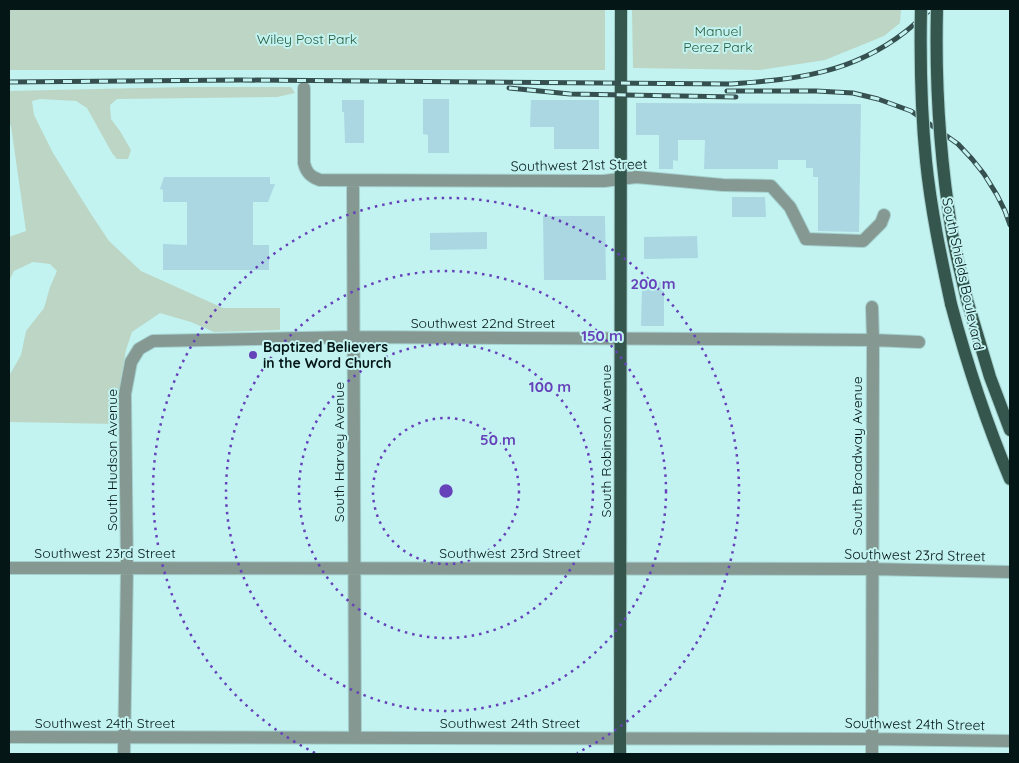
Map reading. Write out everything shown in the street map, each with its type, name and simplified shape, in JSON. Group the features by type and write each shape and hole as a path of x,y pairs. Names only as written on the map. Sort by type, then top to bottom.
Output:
{"main road":[{"name":"South Robinson Avenue","path":"620,754 621,9"},
{"name":"South Shields Boulevard","path":"921,9 921,97 926,162 938,239 951,304 973,381 992,437 1010,479"},
{"name":"South Shields Boulevard","path":"937,9 936,83 942,162 952,235 967,300 990,377 1010,430"}],"street":[{"path":"304,88 304,158 307,172 312,177 320,180 353,181"},
{"name":"Southwest 21st Street","path":"353,181 604,181 636,177 723,185 771,186 790,207 806,239 863,241 881,223 884,215"},
{"name":"South Harvey Avenue","path":"353,181 354,738"},
{"name":"South Broadway Avenue","path":"872,307 872,754"},
{"name":"Southwest 22nd Street","path":"139,349 153,341 354,337 873,340 918,342"},
{"name":"South Hudson Avenue","path":"124,754 127,568 126,394 131,362 139,349"},
{"name":"Southwest 23rd Street","path":"9,568 872,568 1010,572"},
{"name":"Southwest 24th Street","path":"9,737 872,738 1010,741"}],"green space":[{"name":"Wiley Post Park","path":"9,9 605,9 605,70 9,70"},
{"name":"Manuel Perez Park","path":"632,9 901,9 900,23 884,36 825,60 760,70 633,68"},
{"path":"291,87 295,93 277,97 117,99 110,105 111,119 131,150 128,159 117,159 87,108 76,101 40,99 32,101 34,115 53,153 91,214 109,241 141,271 223,308 280,308 280,330 214,332 191,322 160,313 132,332 126,350 121,378 117,424 9,422 9,376 21,355 26,331 44,308 57,271 50,264 33,262 14,271 9,281 9,237 26,231 11,126 9,124 9,91"}],"building":[{"path":"423,99 449,99 449,153 428,153 428,135 423,134"},
{"path":"342,100 364,100 364,143 345,143"},
{"path":"531,100 599,100 599,149 554,149 554,127 530,127"},
{"path":"636,103 861,104 859,232 818,231 818,177 813,177 813,168 806,168 806,160 778,160 778,169 704,169 705,140 678,140 678,161 673,160 673,169 659,169 659,135 636,135"},
{"path":"164,177 270,177 270,184 275,184 268,202 253,202 253,245 269,245 269,270 163,270 163,244 187,245 187,202 163,202 163,190 160,189"},
{"path":"732,197 765,197 766,217 732,217"},
{"path":"543,216 605,216 606,280 544,280"},
{"path":"487,232 487,249 430,250 430,233"},
{"path":"697,236 698,258 644,259 644,237"},
{"path":"648,282 664,282 664,326 641,326 642,289 648,289"}],"railway":[{"path":"9,82 240,80 731,84 778,80 843,66 885,46 905,32 931,9"},
{"path":"509,88 570,94 736,97"},
{"path":"727,91 853,93 878,99 911,111 958,144 972,159 997,195 1010,225"}],"place":[{"name":"Baptized Believers in the Word Church","path":"253,355"}]}
